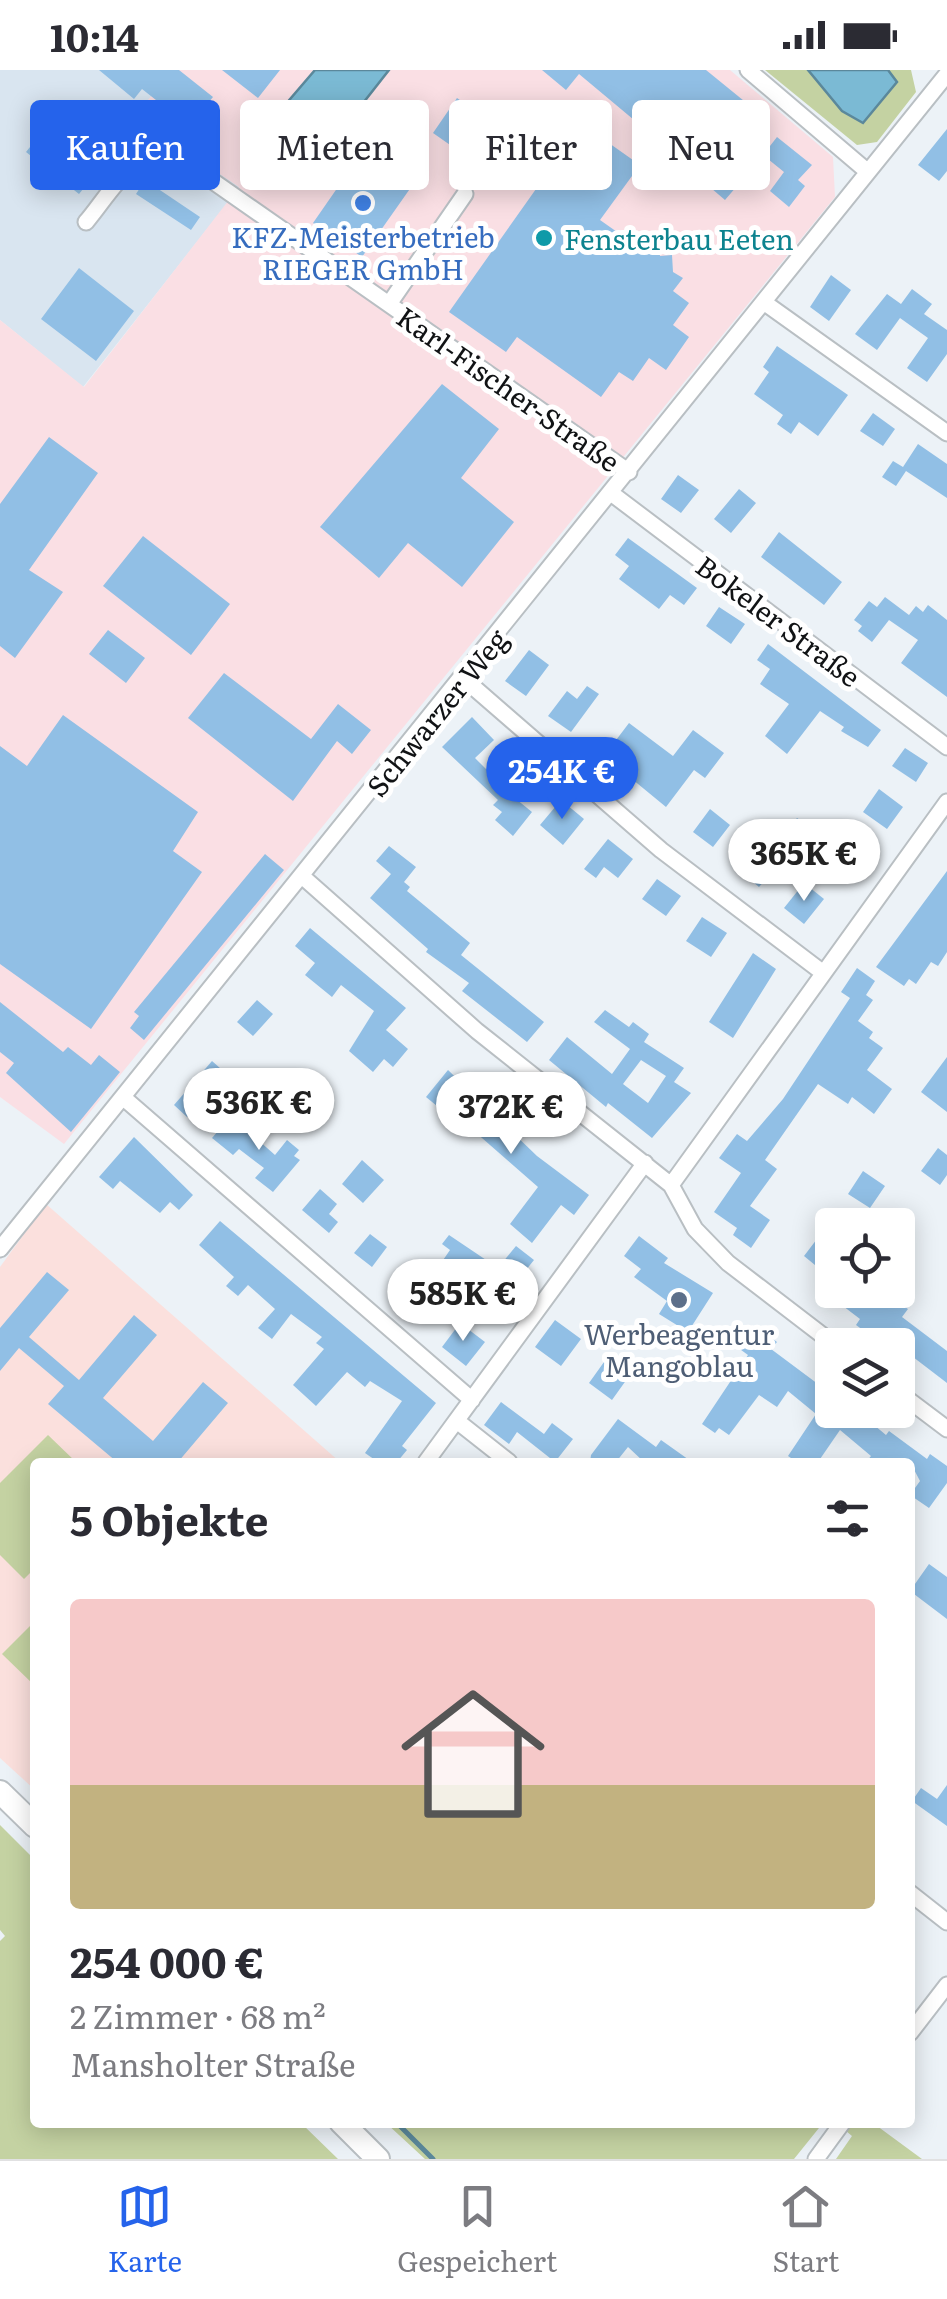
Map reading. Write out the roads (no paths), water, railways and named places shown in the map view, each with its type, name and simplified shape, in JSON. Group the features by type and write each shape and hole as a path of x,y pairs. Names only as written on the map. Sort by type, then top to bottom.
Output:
{"main road":[{"path":"0,1792 30,1821"},
{"path":"347,2128 378,2159"}],"street":[{"path":"748,70 868,172"},
{"name":"Schwarzer Weg","path":"0,1249 629,472 868,172 941,74"},
{"name":"Karl-Fischer-Straße","path":"86,222 139,159 157,150 174,154 629,472"},
{"name":"Karl-Fischer-Straße","path":"389,304 464,194"},
{"path":"764,303 947,433"},
{"name":"Bokeler Straße","path":"612,493 947,747"},
{"path":"463,678 661,850 822,972"},
{"path":"671,1186 947,802"},
{"path":"303,877 477,1031 645,1163 671,1186 695,1229 728,1263 815,1330"},
{"path":"125,1099 472,1400"},
{"path":"429,1458 645,1163"},
{"path":"915,1405 947,1429"},
{"path":"457,1421 504,1458"},
{"path":"915,1897 947,1922"},
{"path":"915,2027 947,1985"},
{"path":"816,2159 839,2128"}],"water":[{"path":"315,70 389,70 365,100 289,100"},
{"path":"808,70 888,70 897,82 863,123 842,111"}],"waterway":[{"path":"402,2128 433,2159"}],"place":[{"name":"KFZ-Meisterbetrieb RIEGER GmbH","path":"363,203"},
{"name":"Fensterbau Eeten","path":"544,238"},
{"name":"Werbeagentur Mangoblau","path":"679,1300"}]}
